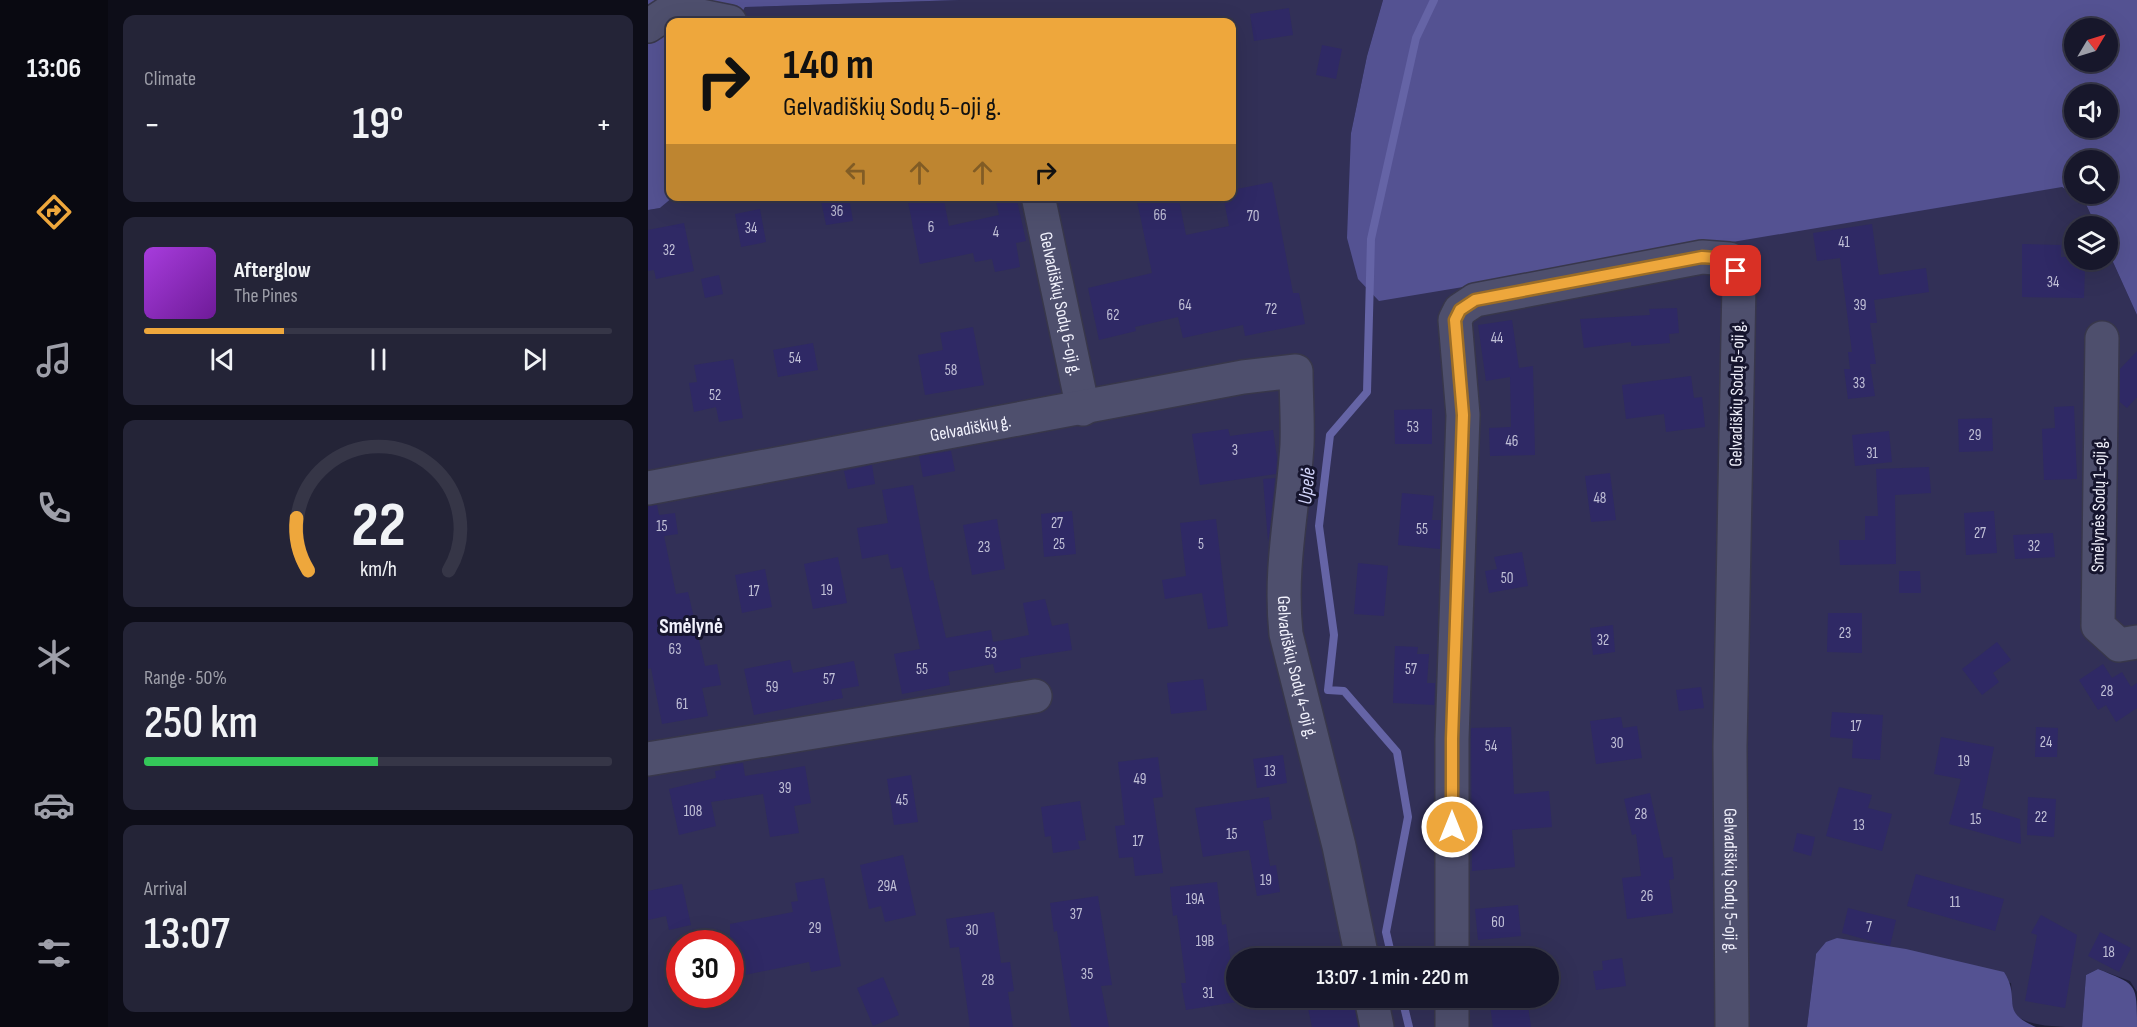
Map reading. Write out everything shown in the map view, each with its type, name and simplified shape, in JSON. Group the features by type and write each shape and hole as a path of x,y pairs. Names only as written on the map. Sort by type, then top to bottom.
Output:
{"street":[{"path":"648,26 672,10 711,18"},
{"name":"Gelvadiškių Sodų 6-oji g.","path":"1039,201 1083,409"},
{"name":"Gelvadiškių Sodų 5-oji g.","path":"1452,948 1452,739 1463,415 1455,320 1460,310 1475,300 1702,257 1729,259 1736,271 1739,284 1730,747 1732,1027"},
{"name":"Smėlynės Sodų 1-oji g.","path":"2102,338 2098,626 2120,645 2137,642"},
{"name":"Gelvadiškių g.","path":"648,488 1083,409 1243,377 1296,371"},
{"name":"Gelvadiškių Sodų 4-oji g.","path":"1296,371 1297,444 1284,561 1283,599 1286,634 1339,846 1360,948"},
{"path":"648,759 1035,696"},
{"path":"1373,1008 1377,1027"},
{"path":"1452,1008 1452,1027"}],"shaded area":[{"path":"648,0 960,0 745,7 739,18 666,18 666,201 668,201 660,208 648,210"},
{"path":"960,0 1383,0 1367,56 1351,133 2062,187 2064,188 2064,204 2086,204 2091,216 2064,216 2064,270 2117,270 2137,315 2137,992 2130,981 2098,969 2086,975 2082,1027 2044,1025 2025,1021 2014,1012 2011,983 1816,954 1807,1027 648,1027 648,210 660,208 668,201 1236,201 1236,18 739,18 745,7"},
{"path":"1383,0 2137,0 2137,315 2117,270 2118,216 2091,216 2086,204 2118,204 2118,150 2064,150 2064,188 1379,301 1358,279 1347,238 1351,133 1367,56"},
{"path":"1837,938 1906,949 2004,972 2009,982 2014,1010 2024,1021 2036,1027 1807,1027 1816,954 1826,942"},
{"path":"2098,969 2121,978 2132,987 2136,1001 2137,1027 2082,1027 2086,975"}],"building":[{"path":"1289,8 1293,35 1254,41 1250,14"},
{"path":"1322,45 1342,49 1336,79 1316,75"},
{"path":"1272,182 1293,293 1299,293 1305,324 1245,336 1243,325 1183,338 1178,317 1135,327 1136,331 1099,340 1088,288 1152,273 1137,201 1179,201 1186,235 1229,226 1224,201 1236,201 1236,189"},
{"path":"821,201 850,201 853,221 826,225"},
{"path":"908,201 944,201 949,226 999,215 996,201 1017,201 1026,241 1016,243 1020,267 995,272 992,259 975,262 973,253 920,264"},
{"path":"760,209 766,242 741,247 735,214"},
{"path":"684,223 694,271 656,279 654,270 648,271 648,230"},
{"path":"1872,224 1879,275 1926,268 1929,292 1874,300 1877,323 1870,323 1876,364 1870,364 1875,396 1848,399 1844,369 1850,369 1848,352 1852,352 1840,258 1817,261 1813,233"},
{"path":"2022,244 2061,245 2064,270 2085,270 2084,298 2022,297"},
{"path":"719,275 723,294 705,298 701,279"},
{"path":"1677,308 1679,333 1669,334 1670,343 1631,346 1631,342 1584,348 1580,319 1650,315 1649,309"},
{"path":"1512,320 1519,368 1533,366 1535,455 1490,456 1489,428 1511,427 1510,377 1486,381 1478,325"},
{"path":"973,327 984,385 925,395 918,355 943,350 940,333"},
{"path":"813,343 818,370 778,377 773,350"},
{"path":"2137,351 2137,397 2127,408 2120,402 2120,369"},
{"path":"733,359 743,418 719,422 716,407 694,412 689,383 697,382 694,365"},
{"path":"1691,376 1694,398 1702,397 1705,427 1666,432 1664,414 1626,419 1622,385"},
{"path":"2074,406 2077,479 2044,480 2042,429 2055,428 2054,407"},
{"path":"1432,409 1432,444 1395,444 1394,410"},
{"path":"1992,418 1993,451 1959,452 1958,419"},
{"path":"1228,429 1230,436 1273,430 1277,458 1276,474 1200,485 1192,434"},
{"path":"1889,431 1892,462 1855,466 1852,435"},
{"path":"951,451 955,471 923,477 919,456"},
{"path":"872,465 875,484 848,489 844,471"},
{"path":"1929,467 1931,493 1895,495 1896,564 1840,565 1839,540 1865,540 1865,516 1878,516 1876,469"},
{"path":"1610,473 1616,520 1591,522 1585,476"},
{"path":"1275,478 1269,537 1268,541 1263,479"},
{"path":"913,485 930,581 933,580 946,638 991,630 993,642 1029,635 1023,603 1045,599 1052,626 1068,623 1072,650 1020,658 1021,668 995,673 993,664 948,672 950,685 902,694 894,654 920,649 902,567 891,569 888,554 862,559 857,528 888,523 882,490"},
{"path":"1402,493 1434,496 1432,520 1441,520 1440,549 1398,545"},
{"path":"657,505 659,515 675,513 678,534 664,536 676,594 688,592 705,666 717,664 721,685 702,688 708,716 662,724 651,668 648,669 648,506"},
{"path":"1072,511 1076,554 1044,557 1041,514"},
{"path":"1994,511 1997,553 1966,555 1964,513"},
{"path":"997,519 1005,569 972,575 963,525"},
{"path":"1216,519 1228,626 1208,629 1202,593 1165,599 1162,580 1186,576 1180,523"},
{"path":"2053,533 2055,557 2015,559 2013,535"},
{"path":"1522,552 1528,586 1489,593 1485,571 1497,569 1494,557"},
{"path":"838,557 847,603 813,609 804,564"},
{"path":"1358,563 1388,566 1384,616 1354,614"},
{"path":"765,569 772,607 742,613 735,575"},
{"path":"1899,571 1920,571 1921,593 1899,593"},
{"path":"1828,613 1862,613 1862,653 1827,652"},
{"path":"1613,625 1615,652 1593,655 1590,628"},
{"path":"1997,642 2011,660 1993,673 1999,682 1982,695 1962,669"},
{"path":"1395,646 1418,647 1417,654 1429,654 1427,683 1435,683 1434,705 1393,703"},
{"path":"790,660 793,673 854,661 859,686 841,689 843,698 754,715 744,669"},
{"path":"2103,664 2112,678 2122,672 2131,687 2137,683 2137,708 2116,722 2106,705 2098,710 2079,680"},
{"path":"1203,679 1207,710 1171,714 1167,683"},
{"path":"1701,687 1704,708 1679,711 1676,690"},
{"path":"1832,712 1883,715 1880,760 1852,758 1853,739 1830,737"},
{"path":"1621,717 1623,728 1637,726 1642,758 1596,764 1590,721"},
{"path":"1511,727 1514,794 1549,791 1552,827 1512,830 1515,867 1472,871 1471,728"},
{"path":"2036,727 2058,728 2057,757 2035,757"},
{"path":"1941,737 1994,747 1982,808 2020,819 2021,844 1949,824 1961,779 1934,774"},
{"path":"1283,755 1287,783 1257,788 1253,759"},
{"path":"1158,757 1163,797 1153,798 1163,873 1135,876 1133,857 1119,858 1115,826 1125,825 1118,762"},
{"path":"743,763 745,776 805,766 811,803 794,806 799,833 770,837 763,794 711,802 716,826 679,835 669,789 716,778 715,771 721,770 720,766"},
{"path":"911,775 918,822 894,825 887,779"},
{"path":"1839,787 1872,795 1868,808 1892,814 1882,851 1826,836"},
{"path":"1650,793 1664,858 1672,857 1674,879 1669,880 1673,913 1627,919 1622,878 1641,876 1636,834 1632,835 1624,799"},
{"path":"1269,797 1272,819 1263,821 1270,866 1276,865 1280,892 1257,896 1249,850 1203,857 1195,808"},
{"path":"2028,797 2056,799 2054,837 2027,835"},
{"path":"1080,801 1086,840 1078,841 1080,849 1053,853 1051,836 1045,837 1041,807"},
{"path":"1797,833 1815,837 1811,856 1793,851"},
{"path":"903,855 916,915 885,922 881,906 869,909 860,865"},
{"path":"1916,874 2004,899 1995,931 1907,906"},
{"path":"824,878 841,966 811,972 809,962 744,975 744,930 730,930 730,924 793,912 791,902 798,901 795,883"},
{"path":"1217,882 1222,925 1226,924 1229,948 1226,948 1226,1004 1186,1010 1181,983 1186,983 1177,915 1173,916 1170,887"},
{"path":"682,884 691,925 669,930 666,916 648,920 648,891"},
{"path":"1098,896 1112,985 1101,986 1109,1027 1071,1027 1057,931 1054,932 1050,903"},
{"path":"1518,905 1521,936 1478,940 1475,909"},
{"path":"1848,908 1896,920 1890,946 1842,933"},
{"path":"994,912 1001,963 1010,962 1014,991 1008,992 1013,1027 970,1027 959,947 950,948 946,919"},
{"path":"2041,915 2077,935 2065,1008 2025,1001 2037,935 2031,933"},
{"path":"2100,932 2131,948 2119,972 2088,956"},
{"path":"1622,958 1626,986 1596,990 1593,971 1603,970 1602,961"},
{"path":"883,977 899,1015 873,1026 857,988"},
{"path":"1308,1008 1355,1008 1358,1027 1312,1027"},
{"path":"1490,1008 1528,1008 1531,1027 1493,1027"}],"waterway":[{"name":"Upelė","path":"1390,948 1386,932 1408,817 1397,752 1344,691 1328,690 1334,635 1319,526 1330,435 1367,392 1371,239 1416,38 1434,0"},
{"name":"Upelė","path":"1404,1008 1409,1027"}],"district":[{"name":"Smėlynė","path":"691,626"}],"route":[{"path":"1452,827 1452,739 1463,415 1455,320 1460,310 1475,300 1702,257 1729,259 1736,271"}]}
